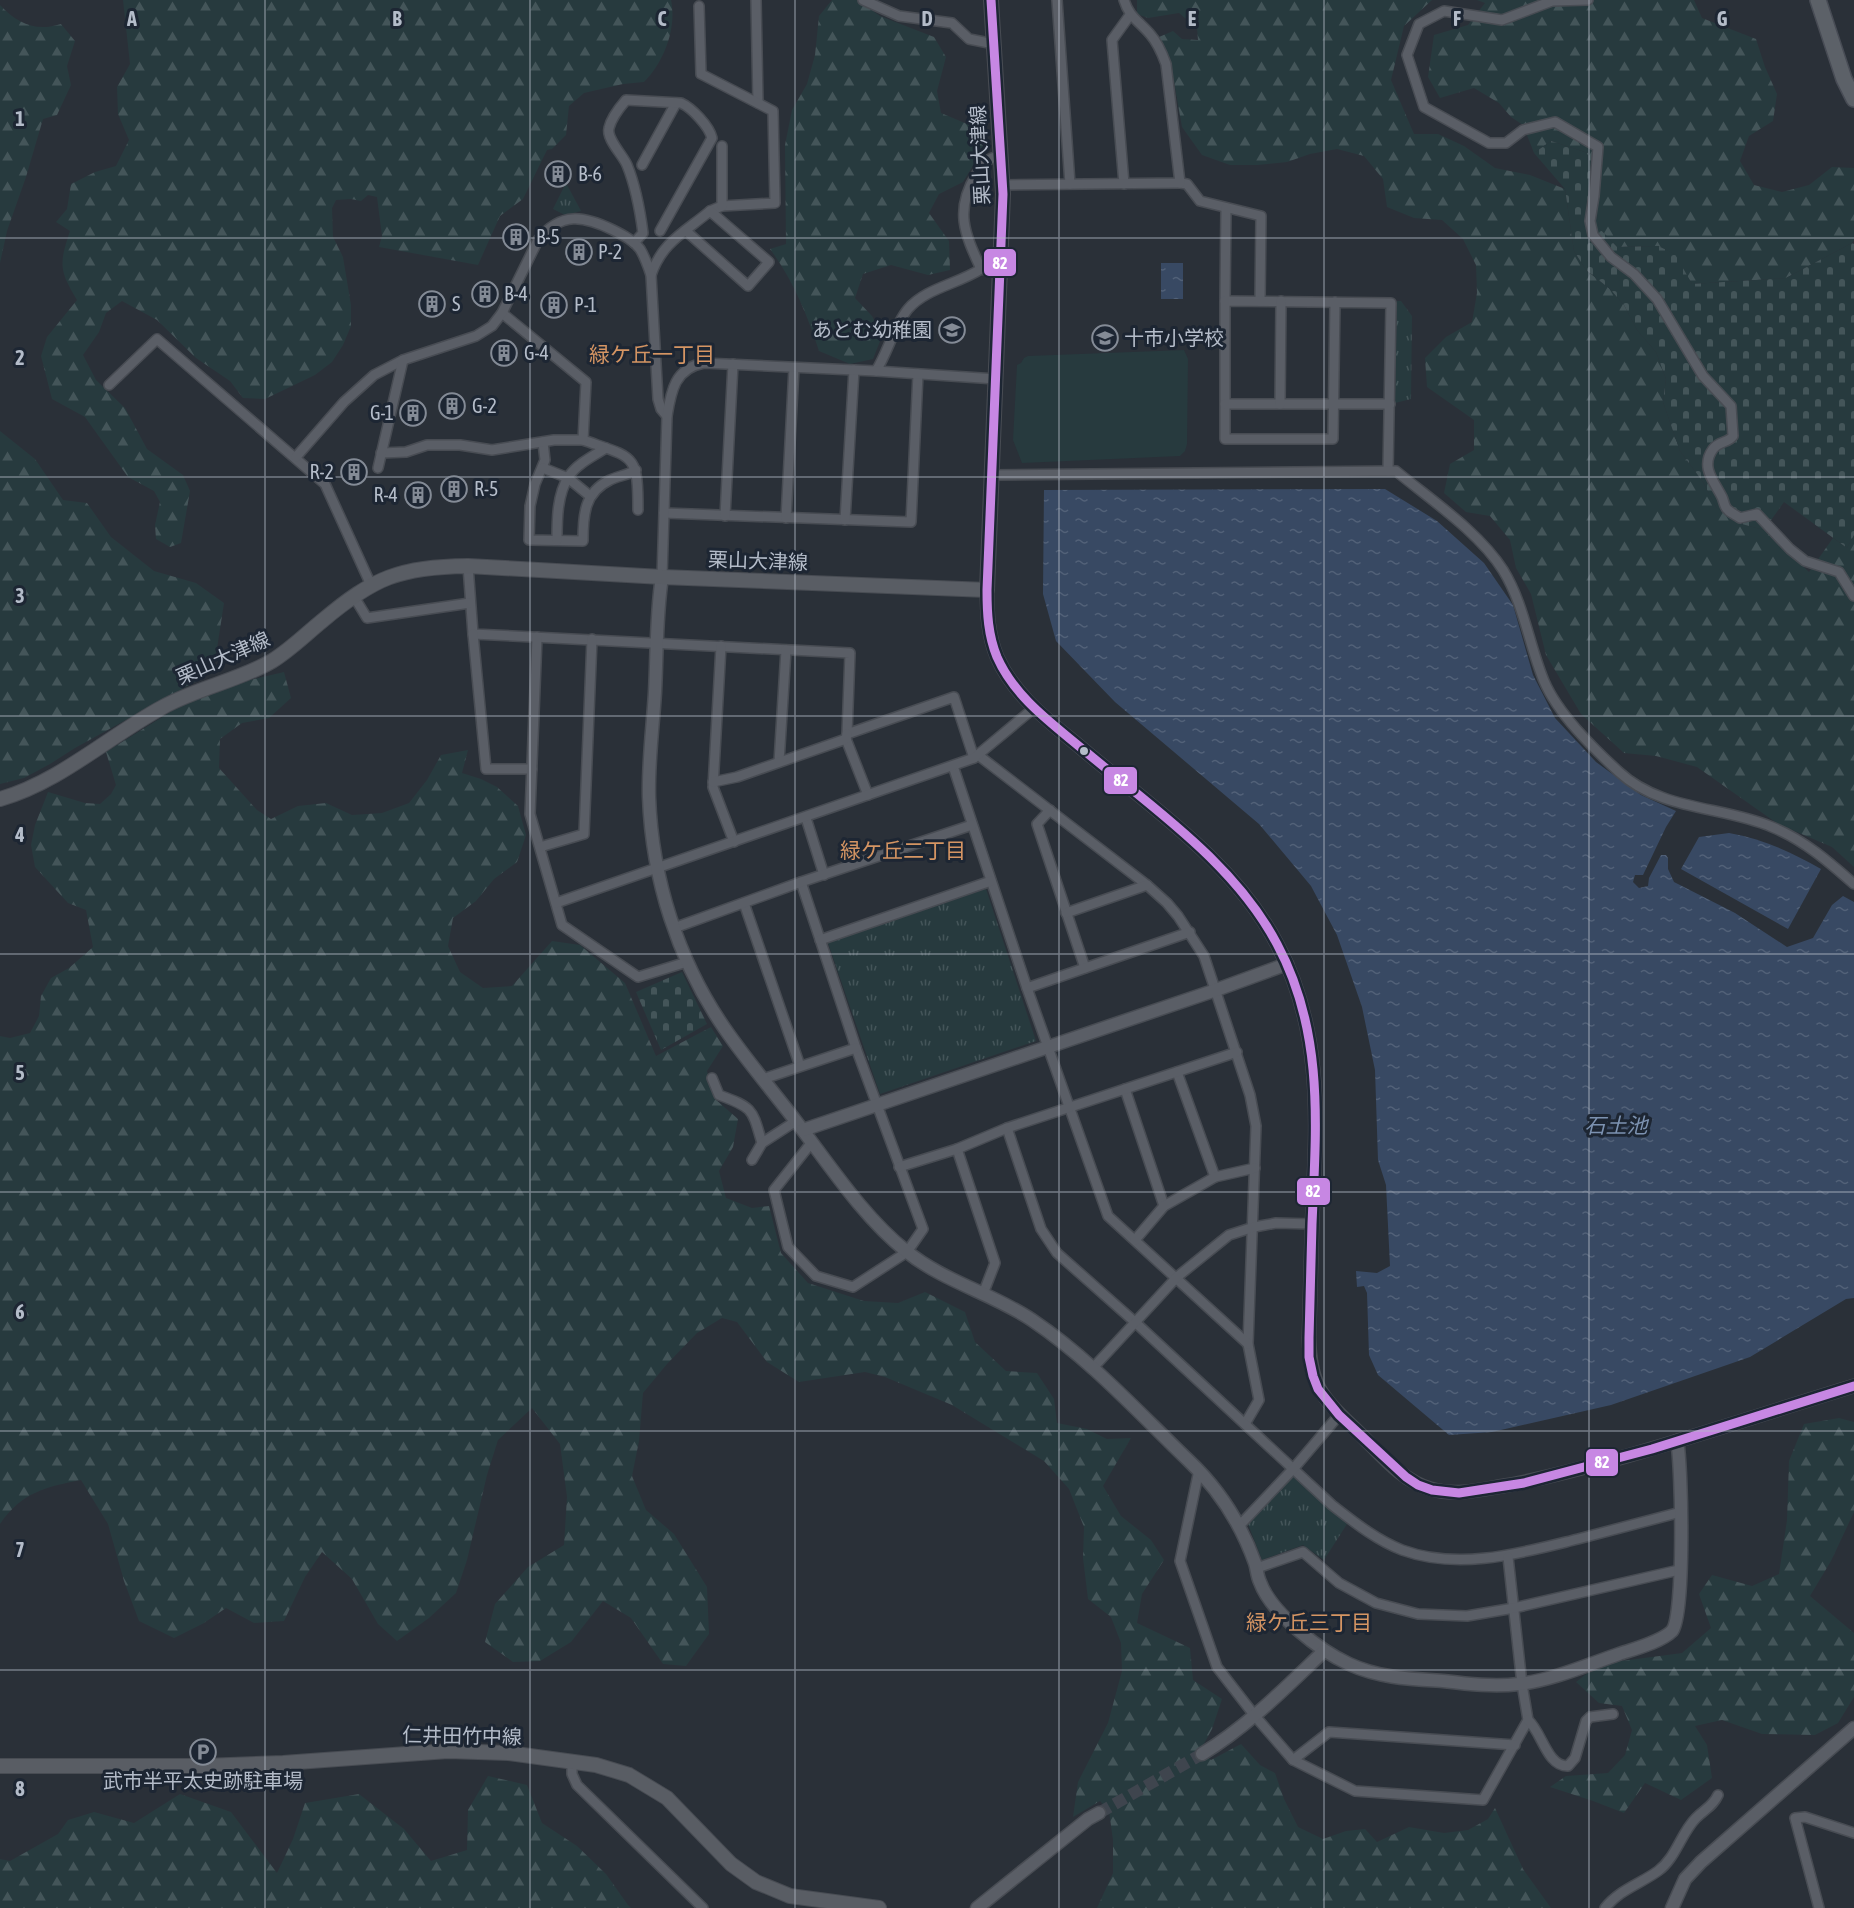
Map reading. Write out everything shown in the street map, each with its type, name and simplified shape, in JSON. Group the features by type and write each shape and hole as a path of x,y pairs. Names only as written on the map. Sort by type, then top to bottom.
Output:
{"main road":[{"name":"栗山大津線","path":"0,799 50,778 164,706 272,661 353,596 390,576 410,571 468,566 662,577 987,590 1001,272 1002,185 991,0"},
{"path":"1818,0 1844,79 1854,99"},
{"name":"仁井田竹中線","path":"0,1766 204,1766 283,1763 448,1751 508,1753 596,1765 629,1775 667,1798 731,1864 756,1882 790,1896 879,1908"}],"street":[{"path":"756,0 758,103"},
{"path":"862,0 899,16 952,23 969,39 994,44"},
{"path":"1057,0 1070,184"},
{"path":"1124,0 1130,15 1160,47 1166,64 1180,183"},
{"path":"1588,0 1552,1 1502,20 1444,11 1419,24 1407,55 1424,107 1490,143 1506,143 1523,130 1555,122 1598,147 1590,221 1593,235 1611,256 1634,274 1657,299 1703,376 1731,406 1733,436 1714,448 1708,462 1708,473 1726,509 1740,518 1757,514 1783,542 1805,561 1839,572 1854,596"},
{"path":"651,275 655,262 673,238 686,231 710,211 722,206 776,203 773,111 701,74 699,6"},
{"path":"1124,184 1112,40 1130,15"},
{"path":"634,243 644,233 637,197 627,165 610,135 609,128 626,100 676,102 688,106 711,132 712,138 660,231"},
{"path":"642,165 676,102"},
{"path":"722,146 722,206"},
{"path":"981,269 966,235 963,218 964,203 970,185 981,165 990,157 1000,156"},
{"path":"1002,185 1180,183 1187,184 1200,201 1261,216 1260,301"},
{"path":"1226,208 1225,440 1334,440 1335,302"},
{"path":"686,231 748,286 769,262 710,211"},
{"path":"296,457 344,402 366,381 403,360 476,336 492,326 502,313 538,240 546,231 568,219 597,222 634,243 645,257 651,275 657,399 667,416"},
{"path":"876,371 910,307 926,294 967,278 981,269 1001,272"},
{"path":"1225,301 1391,303 1388,471"},
{"path":"1280,404 1281,302"},
{"path":"502,313 586,382 583,440"},
{"path":"109,385 157,339 325,484 371,585"},
{"path":"378,468 403,360"},
{"path":"996,379 704,363 685,370 674,383 670,392 667,416 662,577 648,790 651,829 664,901 687,962 706,999 726,1030 887,1235 939,1274 1006,1304 1029,1317 1092,1369 1199,1470 1225,1502 1239,1526 1257,1568 1260,1583 1296,1629 1324,1651 1352,1666 1377,1675 1483,1685 1522,1684 1562,1674 1669,1634 1675,1626 1678,1613 1680,1570 1681,1512 1677,1441"},
{"path":"725,516 733,364"},
{"path":"786,518 794,368"},
{"path":"845,520 854,370"},
{"path":"664,513 911,522 918,374"},
{"path":"1225,404 1390,404"},
{"path":"381,453 406,452 428,445 460,445 492,450 543,442 583,440 628,456 638,478 638,510"},
{"path":"543,442 545,460 535,484 530,506 529,540 583,541 585,506 590,496 608,481 636,470"},
{"path":"557,540 560,503 568,478 584,462 606,448"},
{"path":"543,468 568,478 590,496"},
{"path":"991,475 1396,471 1467,530 1492,555 1511,584 1541,671 1554,699 1572,723 1622,775 1646,790 1673,801 1773,827 1809,846 1854,884"},
{"path":"468,566 486,769 532,769"},
{"path":"987,590 988,624 997,656 1014,686 1034,708 1190,838 1214,862 1234,883 1263,921 1287,964 1304,1013 1315,1072 1310,1357 1313,1376 1318,1389 1339,1415 1406,1477 1418,1485 1443,1492 1524,1483 1677,1441 1854,1386"},
{"path":"353,596 367,618 470,603"},
{"path":"473,634 850,653 846,737 868,795"},
{"path":"537,637 530,814 562,925 638,977 687,962"},
{"path":"540,847 584,834 592,639"},
{"path":"721,646 713,782 734,842"},
{"path":"779,762 786,650"},
{"path":"713,782 738,777 954,697 976,757 1050,810 1167,903 1190,932 1204,956 1251,1095 1256,1126 1248,1344 1259,1400 1245,1424"},
{"path":"556,903 976,757 1034,708"},
{"path":"953,766 1027,988 1107,1216 1177,1277 1248,1344"},
{"path":"1050,810 1037,824 1085,968"},
{"path":"806,818 824,875"},
{"path":"674,928 801,882 972,825"},
{"path":"820,940 991,881"},
{"path":"801,882 876,1105 923,1229 907,1252 853,1287 816,1276 788,1247 774,1190 812,1142"},
{"path":"1066,913 1147,885"},
{"path":"744,903 800,1066"},
{"path":"1027,988 1190,932"},
{"path":"752,1160 762,1143 799,1125 876,1105 1287,964"},
{"path":"764,1079 856,1047"},
{"path":"899,1167 957,1149 1007,1128 1237,1052"},
{"path":"1177,1072 1215,1177"},
{"path":"712,1078 719,1095 745,1104 752,1114 762,1143"},
{"path":"1125,1089 1164,1206"},
{"path":"1007,1128 1034,1210 1049,1243 1332,1505 1365,1531 1402,1550 1432,1558 1451,1560 1508,1557 1681,1512"},
{"path":"957,1149 995,1263 983,1294"},
{"path":"1135,1240 1164,1206 1215,1177 1255,1168"},
{"path":"1092,1369 1177,1277 1229,1235 1276,1223 1312,1224"},
{"path":"1239,1526 1294,1468 1339,1415"},
{"path":"1199,1470 1180,1561 1217,1667 1293,1760 1355,1791 1483,1800 1528,1720 1508,1557"},
{"path":"1257,1568 1303,1552 1339,1583 1376,1603 1418,1614 1467,1616 1514,1608 1680,1570"},
{"path":"1202,1754 1225,1740 1255,1716 1324,1651"},
{"path":"1528,1720 1535,1726 1556,1762 1568,1766 1575,1758 1586,1721 1590,1717 1613,1714"},
{"path":"1672,1908 1685,1879 1701,1862 1854,1728"},
{"path":"1293,1760 1329,1732 1515,1745"},
{"path":"573,1762 572,1774 577,1785 703,1908"},
{"path":"1605,1908 1618,1893 1659,1870 1676,1850 1695,1818 1713,1804 1718,1795"},
{"path":"977,1908 1077,1827 1099,1813"},
{"path":"1819,1908 1795,1818 1805,1817 1854,1833"}],"green space":[{"path":"123,0 671,0 672,22 663,55 644,82 623,84 584,93 569,106 566,135 552,149 547,150 523,199 500,216 478,265 379,247 382,236 377,197 368,195 361,201 336,200 332,208 333,237 343,257 351,305 351,326 332,362 315,375 265,399 243,398 230,381 196,358 157,320 122,301 106,313 99,332 83,355 96,380 125,408 147,449 183,475 190,491 181,543 170,547 156,539 155,525 160,502 154,491 128,477 85,417 52,399 41,356 47,337 77,300 64,274 63,267 64,251 70,231 56,222 67,209 71,184 95,172 116,166 129,140 118,114 117,87 130,64"},
{"path":"832,0 858,0 880,16 934,37 946,57 937,91 941,113 972,126 984,148 963,182 939,194 929,213 949,241 950,270 928,275 891,265 863,274 855,298 872,316 882,336 873,359 850,364 819,351 799,298 770,249 786,244 785,145 792,110 807,84 815,55 819,16"},
{"path":"1137,0 1432,0 1404,26 1391,80 1414,134 1438,134 1464,146 1495,168 1530,175 1565,189 1574,251 1586,270 1610,289 1624,305 1637,330 1656,352 1666,379 1663,402 1680,451 1703,482 1716,507 1738,523 1764,530 1809,572 1833,538 1847,548 1854,535 1854,867 1832,847 1778,824 1697,767 1656,756 1624,753 1581,714 1546,655 1531,594 1516,568 1510,540 1490,516 1466,512 1444,493 1450,464 1474,450 1474,420 1427,387 1425,358 1446,337 1472,322 1477,293 1476,265 1463,239 1442,220 1414,218 1387,207 1383,179 1364,156 1337,149 1310,154 1287,162 1230,165 1202,155 1182,127 1171,65 1159,37 1173,31 1182,39 1198,40 1197,28 1179,13 1148,18 1137,14"},
{"path":"1477,0 1694,0 1702,18 1756,39 1777,94 1773,121 1749,136 1740,161 1754,185 1782,192 1809,185 1832,167 1854,168 1854,240 1786,278 1692,284 1674,254 1658,246 1617,247 1599,228 1588,153 1551,141 1534,153 1523,125 1511,117 1499,103 1474,88 1440,98 1428,77 1434,35 1468,25 1485,3"},
{"path":"0,5 28,25 43,27 61,24 75,41 67,66 71,85 57,115 43,119 7,231 0,263"},
{"path":"1551,141 1588,153 1599,228 1617,247 1658,246 1675,254 1692,284 1786,278 1854,244 1854,535 1847,548 1784,502 1764,530 1738,523 1716,507 1703,482 1680,451 1663,402 1666,379 1656,352 1637,330 1624,305 1610,289 1586,270 1574,251 1565,189 1534,153"},
{"path":"566,183 581,211 565,215 553,209"},
{"path":"1397,301 1401,301 1412,316 1411,399 1395,403"},
{"path":"1184,350 1188,359 1187,444 1180,456 1022,463 1013,440 1017,365 1024,358"},
{"path":"0,431 35,459 63,500 87,503 111,537 154,571 196,583 224,603 214,668 202,678 24,778 0,784"},
{"path":"284,672 291,698 269,718 242,723 220,739 219,768 257,810 271,819 298,806 326,803 352,815 382,813 409,803 427,780 441,755 468,750 462,773 497,787 518,806 526,835 517,862 494,879 476,901 453,918 448,946 460,972 483,988 512,986 552,941 580,945 625,983 656,1056 711,1027 723,1046 707,1071 715,1099 738,1119 733,1147 719,1171 726,1198 752,1208 769,1206 781,1253 808,1283 864,1301 898,1303 925,1292 965,1312 975,1342 1006,1371 1037,1373 1054,1399 1057,1423 1087,1429 1107,1439 1131,1438 1103,1486 1121,1516 1151,1540 1164,1560 1142,1594 1137,1623 1190,1648 1193,1680 1222,1699 1212,1729 1200,1751 1211,1760 1241,1744 1260,1765 1275,1773 1284,1799 1298,1827 1323,1839 1346,1831 1365,1829 1377,1842 1409,1827 1444,1833 1468,1830 1488,1819 1495,1808 1523,1869 1551,1908 1097,1908 1113,1873 1113,1840 1109,1811 1100,1801 1073,1817 1078,1782 1108,1723 1122,1671 1121,1643 1111,1617 1088,1599 1083,1558 1084,1527 1069,1489 1044,1461 952,1405 885,1377 865,1372 799,1382 767,1362 737,1322 722,1318 697,1333 643,1393 639,1441 632,1476 646,1510 674,1534 707,1587 709,1634 686,1666 663,1664 631,1618 603,1601 571,1642 540,1661 513,1662 485,1642 495,1604 528,1567 564,1545 567,1497 560,1444 532,1408 498,1440 487,1475 467,1560 456,1593 429,1618 397,1641 378,1624 352,1579 322,1552 305,1577 284,1621 254,1623 226,1608 204,1623 174,1638 139,1621 124,1581 108,1524 81,1480 57,1485 26,1498 8,1513 0,1524 0,1036 10,1038 30,1033 39,1016 41,996 51,978 69,968 93,947 86,910 68,903 35,867 31,845 35,825 48,792 85,803 100,804 111,794 116,785 106,752 172,711 236,683"},
{"path":"986,889 1036,1041 880,1094 828,943"},
{"path":"682,972 707,1024 661,1050 636,992"},
{"path":"1839,1418 1854,1422 1854,1512 1831,1561 1810,1596 1854,1633 1854,1697 1838,1723 1815,1735 1762,1734 1722,1720 1695,1726 1707,1745 1712,1778 1681,1800 1645,1783 1624,1813 1550,1787 1566,1776 1608,1773 1625,1755 1632,1730 1622,1706 1599,1703 1576,1682 1599,1664 1682,1653 1711,1628 1699,1594 1712,1575 1752,1586 1779,1574 1787,1520 1789,1461 1804,1424"},
{"path":"1294,1474 1347,1524 1324,1560 1303,1545 1262,1560 1248,1524"},
{"path":"488,1776 527,1785 542,1823 577,1846 606,1874 631,1908 0,1908 0,1859 10,1861 58,1834 68,1820 94,1812 134,1823 180,1794 231,1812 277,1873 293,1839 305,1803 359,1794 404,1829 431,1861 467,1850 468,1810"}],"water":[{"path":"1161,263 1183,263 1183,299 1161,299"},
{"name":"石土池","path":"1385,489 1437,521 1484,563 1513,605 1533,675 1555,718 1596,762 1641,795 1676,811 1643,875 1635,875 1633,882 1639,888 1648,886 1649,878 1661,855 1666,855 1668,869 1674,882 1735,913 1787,947 1813,938 1832,905 1843,896 1854,902 1854,1298 1846,1299 1750,1357 1611,1405 1492,1432 1449,1435 1378,1375 1369,1355 1367,1293 1364,1286 1357,1287 1356,1271 1377,1273 1390,1266 1386,1185 1378,1160 1375,1070 1362,1007 1337,935 1311,886 1259,824 1115,702 1056,641 1043,594 1044,490"},
{"path":"1729,833 1777,847 1821,869 1788,929 1681,869 1699,837"}],"tunnel":[{"path":"1099,1813 1202,1754"}],"transit line":[{"name":"82","path":"991,0 1003,194 987,590 990,632 997,657 1024,698 1191,839 1239,888 1260,915 1277,944 1292,978 1303,1012 1314,1081 1315,1152 1309,1357 1318,1389 1339,1415 1406,1477 1432,1490 1459,1493 1524,1483 1652,1449 1854,1386"}],"place":[{"name":"B-6","path":"558,174"},
{"name":"B-5","path":"516,237"},
{"name":"P-2","path":"579,252"},
{"name":"B-4","path":"485,294"},
{"name":"S","path":"432,304"},
{"name":"P-1","path":"554,305"},
{"name":"あとむ幼稚園","path":"952,330"},
{"name":"十市小学校","path":"1105,338"},
{"name":"G-4","path":"504,353"},
{"name":"G-2","path":"452,406"},
{"name":"G-1","path":"413,413"},
{"name":"R-2","path":"354,472"},
{"name":"R-5","path":"454,489"},
{"name":"R-4","path":"418,495"},
{"name":"武市半平太史跡駐車場","path":"203,1752"}],"district":[{"name":"緑ケ丘一丁目","path":"652,355"},
{"name":"緑ケ丘二丁目","path":"903,851"},
{"name":"緑ケ丘三丁目","path":"1309,1623"}]}
